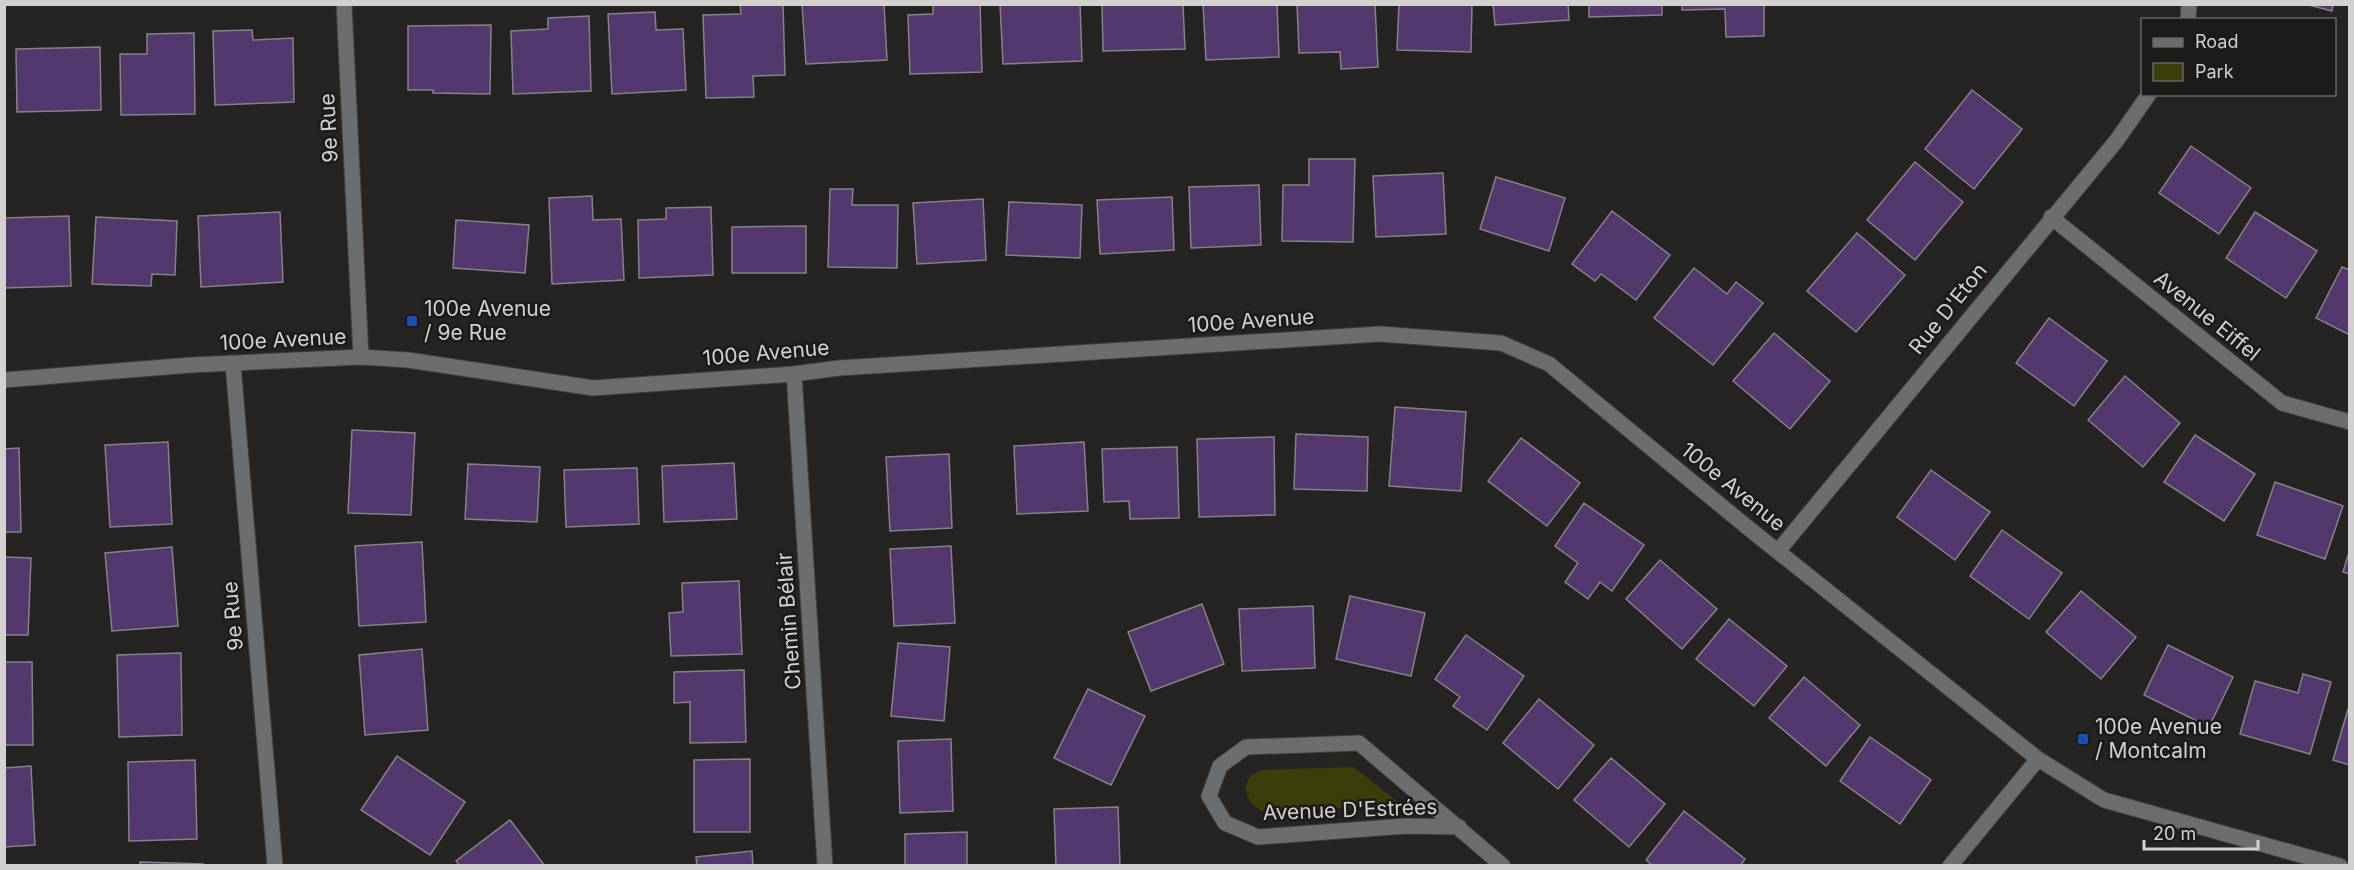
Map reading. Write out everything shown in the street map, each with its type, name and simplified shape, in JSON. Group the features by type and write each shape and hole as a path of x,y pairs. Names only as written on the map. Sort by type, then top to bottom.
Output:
{"street":[{"name":"9e Rue","path":"344,4 361,357"},
{"name":"Rue D'Eton","path":"1779,550 2116,140 2148,96"},
{"name":"Avenue Eiffel","path":"2051,217 2282,403 2349,422"},
{"name":"100e Avenue","path":"4,380 361,357 408,360 593,388 794,374 838,368 1380,334 1501,343 1549,364 1747,527 1779,550 2038,759 2104,800 2340,866"},
{"name":"9e Rue","path":"233,364 274,866"},
{"name":"Chemin Bélair","path":"794,374 825,866"},
{"name":"Avenue D'Estrées","path":"1459,827 1406,826 1258,837 1225,823 1209,796 1220,766 1246,747 1359,743 1459,827 1503,866"},
{"path":"1950,866 2038,759"}],"green space":[{"path":"1354,767 1399,803 1397,806 1261,811 1250,802 1245,788 1250,776 1261,770"}],"building":[{"path":"740,4 783,4 785,75 753,76 754,97 706,98 703,15 741,14"},
{"path":"802,4 884,4 887,60 806,64"},
{"path":"933,4 980,4 982,72 910,74 908,15 933,14"},
{"path":"1000,4 1080,4 1082,61 1003,64"},
{"path":"1102,4 1183,4 1185,49 1103,51"},
{"path":"1203,4 1277,4 1279,57 1206,60"},
{"path":"1297,4 1375,4 1378,67 1341,69 1340,52 1299,53"},
{"path":"1399,4 1472,4 1471,52 1397,50"},
{"path":"1493,4 1568,4 1569,20 1495,25"},
{"path":"1589,4 1662,4 1662,15 1589,17"},
{"path":"1682,4 1764,4 1764,36 1726,37 1725,9 1682,10"},
{"path":"2305,4 2333,4 2332,11"},
{"path":"655,12 656,30 683,29 686,90 612,94 608,14"},
{"path":"589,16 591,91 513,94 511,31 548,29 548,18"},
{"path":"491,25 490,94 408,90 408,26"},
{"path":"252,30 253,40 293,38 294,102 215,105 213,31"},
{"path":"194,33 195,114 121,115 120,54 147,54 147,34"},
{"path":"100,47 101,110 17,112 16,49"},
{"path":"1972,90 2022,129 1974,189 1925,149"},
{"path":"2191,146 2251,188 2219,234 2159,193"},
{"path":"1309,159 1355,159 1353,242 1282,241 1283,185 1309,185"},
{"path":"1915,162 1963,202 1915,260 1867,220"},
{"path":"1443,173 1446,234 1376,237 1373,176"},
{"path":"1496,177 1565,198 1549,251 1480,229"},
{"path":"1259,185 1261,245 1191,248 1189,187"},
{"path":"830,189 853,189 852,205 898,205 897,268 828,267"},
{"path":"592,196 593,220 621,219 624,280 552,284 549,198"},
{"path":"1172,197 1174,250 1100,254 1097,200"},
{"path":"983,199 986,260 917,264 913,203"},
{"path":"1009,202 1082,205 1080,258 1006,255"},
{"path":"711,207 713,275 639,278 638,220 666,219 666,208"},
{"path":"1612,211 1670,255 1636,300 1601,274 1595,281 1572,264"},
{"path":"280,212 283,282 201,287 198,216"},
{"path":"2255,212 2317,251 2286,298 2226,258"},
{"path":"69,216 71,286 4,288 4,218"},
{"path":"96,217 177,221 175,275 152,274 151,286 92,284"},
{"path":"456,220 529,225 525,273 453,268"},
{"path":"806,226 806,273 732,273 732,227"},
{"path":"1857,233 1905,275 1856,332 1807,291"},
{"path":"2342,267 2350,270 2350,335 2316,318"},
{"path":"1694,268 1727,294 1736,282 1763,303 1713,365 1654,318"},
{"path":"2049,318 2107,361 2074,406 2016,363"},
{"path":"1774,333 1830,381 1790,429 1733,381"},
{"path":"2125,376 2180,423 2143,467 2088,420"},
{"path":"1395,407 1466,412 1461,491 1389,486"},
{"path":"352,430 415,433 411,515 348,513"},
{"path":"1296,434 1368,437 1367,491 1294,489"},
{"path":"2195,435 2255,474 2224,521 2164,482"},
{"path":"1274,437 1275,515 1199,517 1197,439"},
{"path":"1521,438 1580,483 1547,526 1488,481"},
{"path":"168,442 172,524 110,527 105,445"},
{"path":"1084,442 1088,511 1017,514 1014,446"},
{"path":"1177,447 1179,518 1130,519 1129,501 1104,502 1102,449"},
{"path":"19,448 21,532 4,532 4,449"},
{"path":"949,454 952,528 890,531 886,457"},
{"path":"734,463 737,519 664,522 662,466"},
{"path":"468,464 540,467 537,522 465,519"},
{"path":"637,468 639,524 566,527 564,470"},
{"path":"1931,470 1990,512 1955,560 1897,517"},
{"path":"2275,482 2343,506 2325,559 2257,535"},
{"path":"1584,503 1644,545 1612,591 1600,582 1588,599 1565,582 1578,563 1555,546"},
{"path":"2002,530 2062,573 2029,619 1970,576"},
{"path":"422,542 426,622 359,626 355,546"},
{"path":"951,546 955,623 894,626 890,549"},
{"path":"172,547 178,626 112,631 105,553"},
{"path":"2350,549 2350,574 2343,572"},
{"path":"4,557 31,558 28,635 4,635"},
{"path":"1660,560 1717,609 1682,649 1626,599"},
{"path":"739,581 742,654 671,656 669,613 683,612 682,583"},
{"path":"2081,591 2136,637 2101,679 2046,632"},
{"path":"1350,596 1425,613 1411,676 1336,659"},
{"path":"1202,604 1224,664 1151,691 1128,632"},
{"path":"1313,606 1315,668 1242,671 1239,609"},
{"path":"1729,619 1787,666 1754,706 1696,659"},
{"path":"1466,635 1524,676 1487,730 1453,706 1460,697 1435,679"},
{"path":"898,643 950,647 944,721 891,716"},
{"path":"2168,645 2233,677 2209,727 2144,695"},
{"path":"422,649 428,730 365,735 359,655"},
{"path":"181,653 182,735 119,737 117,655"},
{"path":"4,662 32,662 33,745 4,745"},
{"path":"744,670 746,742 690,743 690,702 674,703 674,672"},
{"path":"2303,674 2331,682 2310,754 2240,734 2255,681 2298,693"},
{"path":"1804,677 1860,725 1826,766 1769,718"},
{"path":"1088,689 1145,716 1111,785 1054,758"},
{"path":"1539,699 1594,745 1558,789 1503,743"},
{"path":"2350,707 2350,765 2333,760"},
{"path":"1870,737 1931,780 1900,824 1840,781"},
{"path":"951,739 953,811 900,813 898,741"},
{"path":"397,756 465,802 430,855 361,810"},
{"path":"1611,758 1665,804 1629,847 1574,800"},
{"path":"750,759 750,832 694,832 694,760"},
{"path":"195,760 197,839 129,841 128,762"},
{"path":"31,766 35,845 4,847 4,768"},
{"path":"1118,807 1120,866 1056,866 1054,809"},
{"path":"1684,811 1745,859 1740,866 1653,866 1646,860"},
{"path":"510,820 545,866 460,866 456,861"},
{"path":"967,832 967,866 905,866 905,834"},
{"path":"752,851 753,866 697,866 696,857"},
{"path":"140,862 203,864 203,866 140,866"}],"place":[{"name":"100e Avenue / 9e Rue","path":"412,321"},
{"name":"100e Avenue / Montcalm","path":"2083,739"}]}
